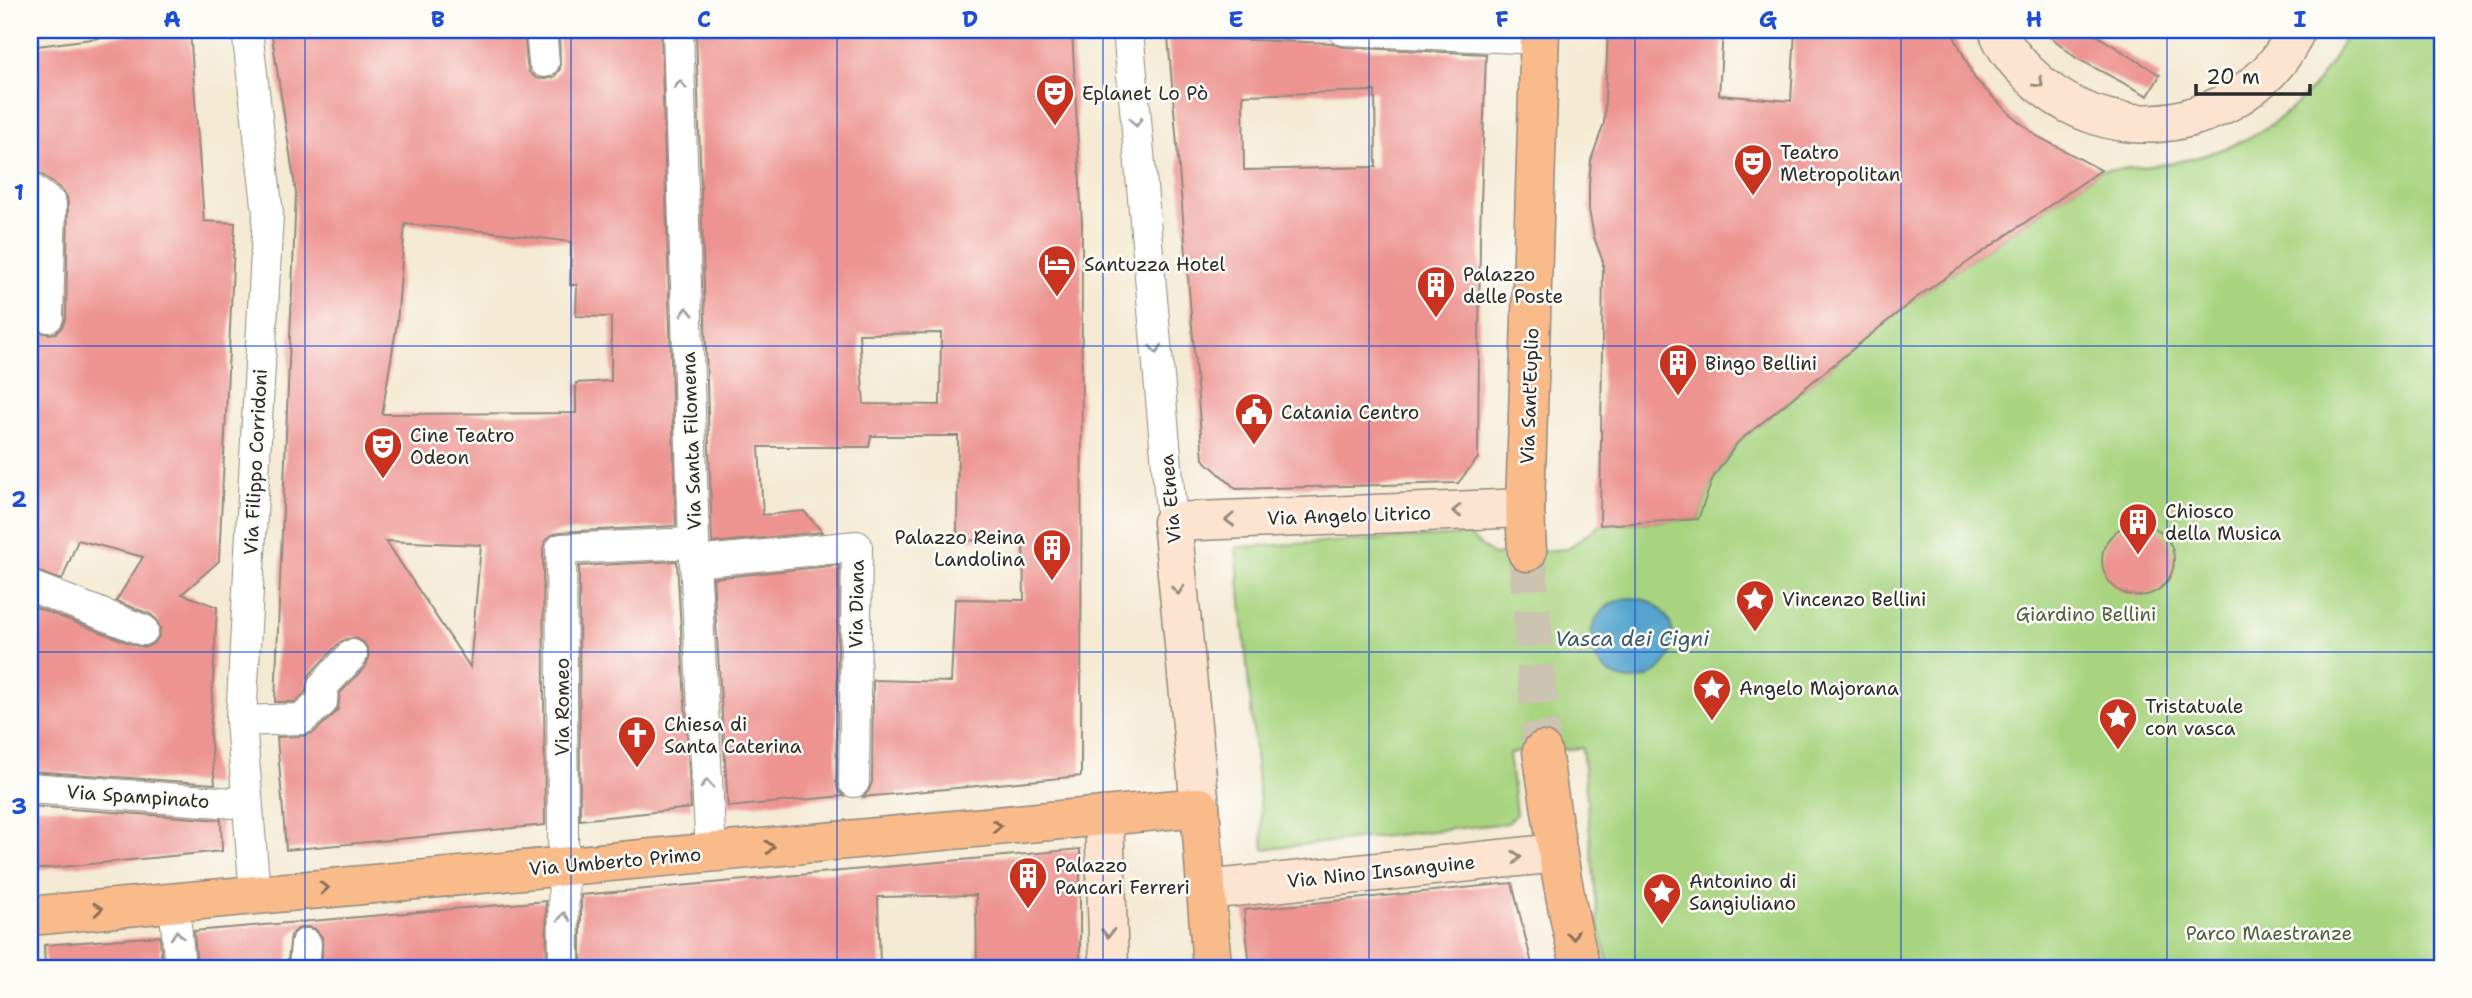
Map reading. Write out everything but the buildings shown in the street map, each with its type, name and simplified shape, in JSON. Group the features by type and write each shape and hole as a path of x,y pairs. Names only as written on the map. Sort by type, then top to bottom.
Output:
{"main road":[{"name":"Via Sant'Euplio","path":"1527,552 1525,508 1540,34"},
{"path":"1542,751 1557,853 1581,968"},
{"name":"Via Umberto Primo","path":"30,916 1200,807"},
{"name":"Via Etnea","path":"1200,807 1212,968"}],"street":[{"name":"Via Filippo Corridoni","path":"247,30 268,214 241,721 256,894"},
{"path":"541,30 544,62"},
{"name":"Via Santa Filomena","path":"678,30 694,552 711,852"},
{"name":"Via Etnea","path":"1128,30 1200,807"},
{"path":"1343,30 1540,34"},
{"path":"1998,30 2001,39 2022,68 2047,91 2087,113 2133,123 2166,122 2195,116 2225,104 2252,87 2276,64 2296,30"},
{"path":"30,188 51,204 48,317"},
{"name":"Via Angelo Litrico","path":"1172,522 1525,508"},
{"name":"Via Diana","path":"694,552 856,546 854,782"},
{"name":"Via Romeo","path":"565,968 561,549 694,552"},
{"path":"30,586 143,630"},
{"path":"241,721 302,719 322,702 323,686 352,655"},
{"name":"Via Spampinato","path":"30,788 247,804"},
{"path":"1104,816 1109,968"},
{"name":"Via Nino Insanguine","path":"1206,890 1557,853"},
{"path":"174,902 180,968"}],"green space":[{"name":"Giardino Bellini","path":"2348,30 2442,30 2442,968 1609,968 1598,921 1582,748 1509,753 1516,814 1508,823 1264,849 1236,547 1468,535 1493,555 1567,549 1600,525 1698,519 1713,478 1738,442 1916,298 2101,170 2179,162 2248,138 2278,120 2305,96 2329,66"}],"water":[{"name":"Vasca dei Cigni","path":"1632,598 1648,601 1661,610 1670,623 1673,639 1670,655 1661,668 1648,677 1632,680 1616,677 1603,668 1594,655 1591,639 1594,623 1603,610 1616,601"}],"tunnel":[{"path":"1527,552 1542,751"}],"place":[{"name":"Eplanet Lo Pò","path":"1055,127"},
{"name":"Teatro Metropolitan","path":"1753,197"},
{"name":"Santuzza Hotel","path":"1057,298"},
{"name":"Palazzo delle Poste","path":"1436,319"},
{"name":"Bingo Bellini","path":"1678,397"},
{"name":"Catania Centro","path":"1254,446"},
{"name":"Cine Teatro Odeon","path":"383,480"},
{"name":"Chiosco della Musica","path":"2138,556"},
{"name":"Palazzo Reina Landolina","path":"1052,582"},
{"name":"Vincenzo Bellini","path":"1755,633"},
{"name":"Angelo Majorana","path":"1712,722"},
{"name":"Tristatuale con vasca","path":"2118,751"},
{"name":"Chiesa di Santa Caterina","path":"637,769"},
{"name":"Palazzo Pancari Ferreri","path":"1028,910"},
{"name":"Antonino di Sangiuliano","path":"1662,926"}],"park label":[{"name":"Parco Maestranze","path":"2269,933"}]}
